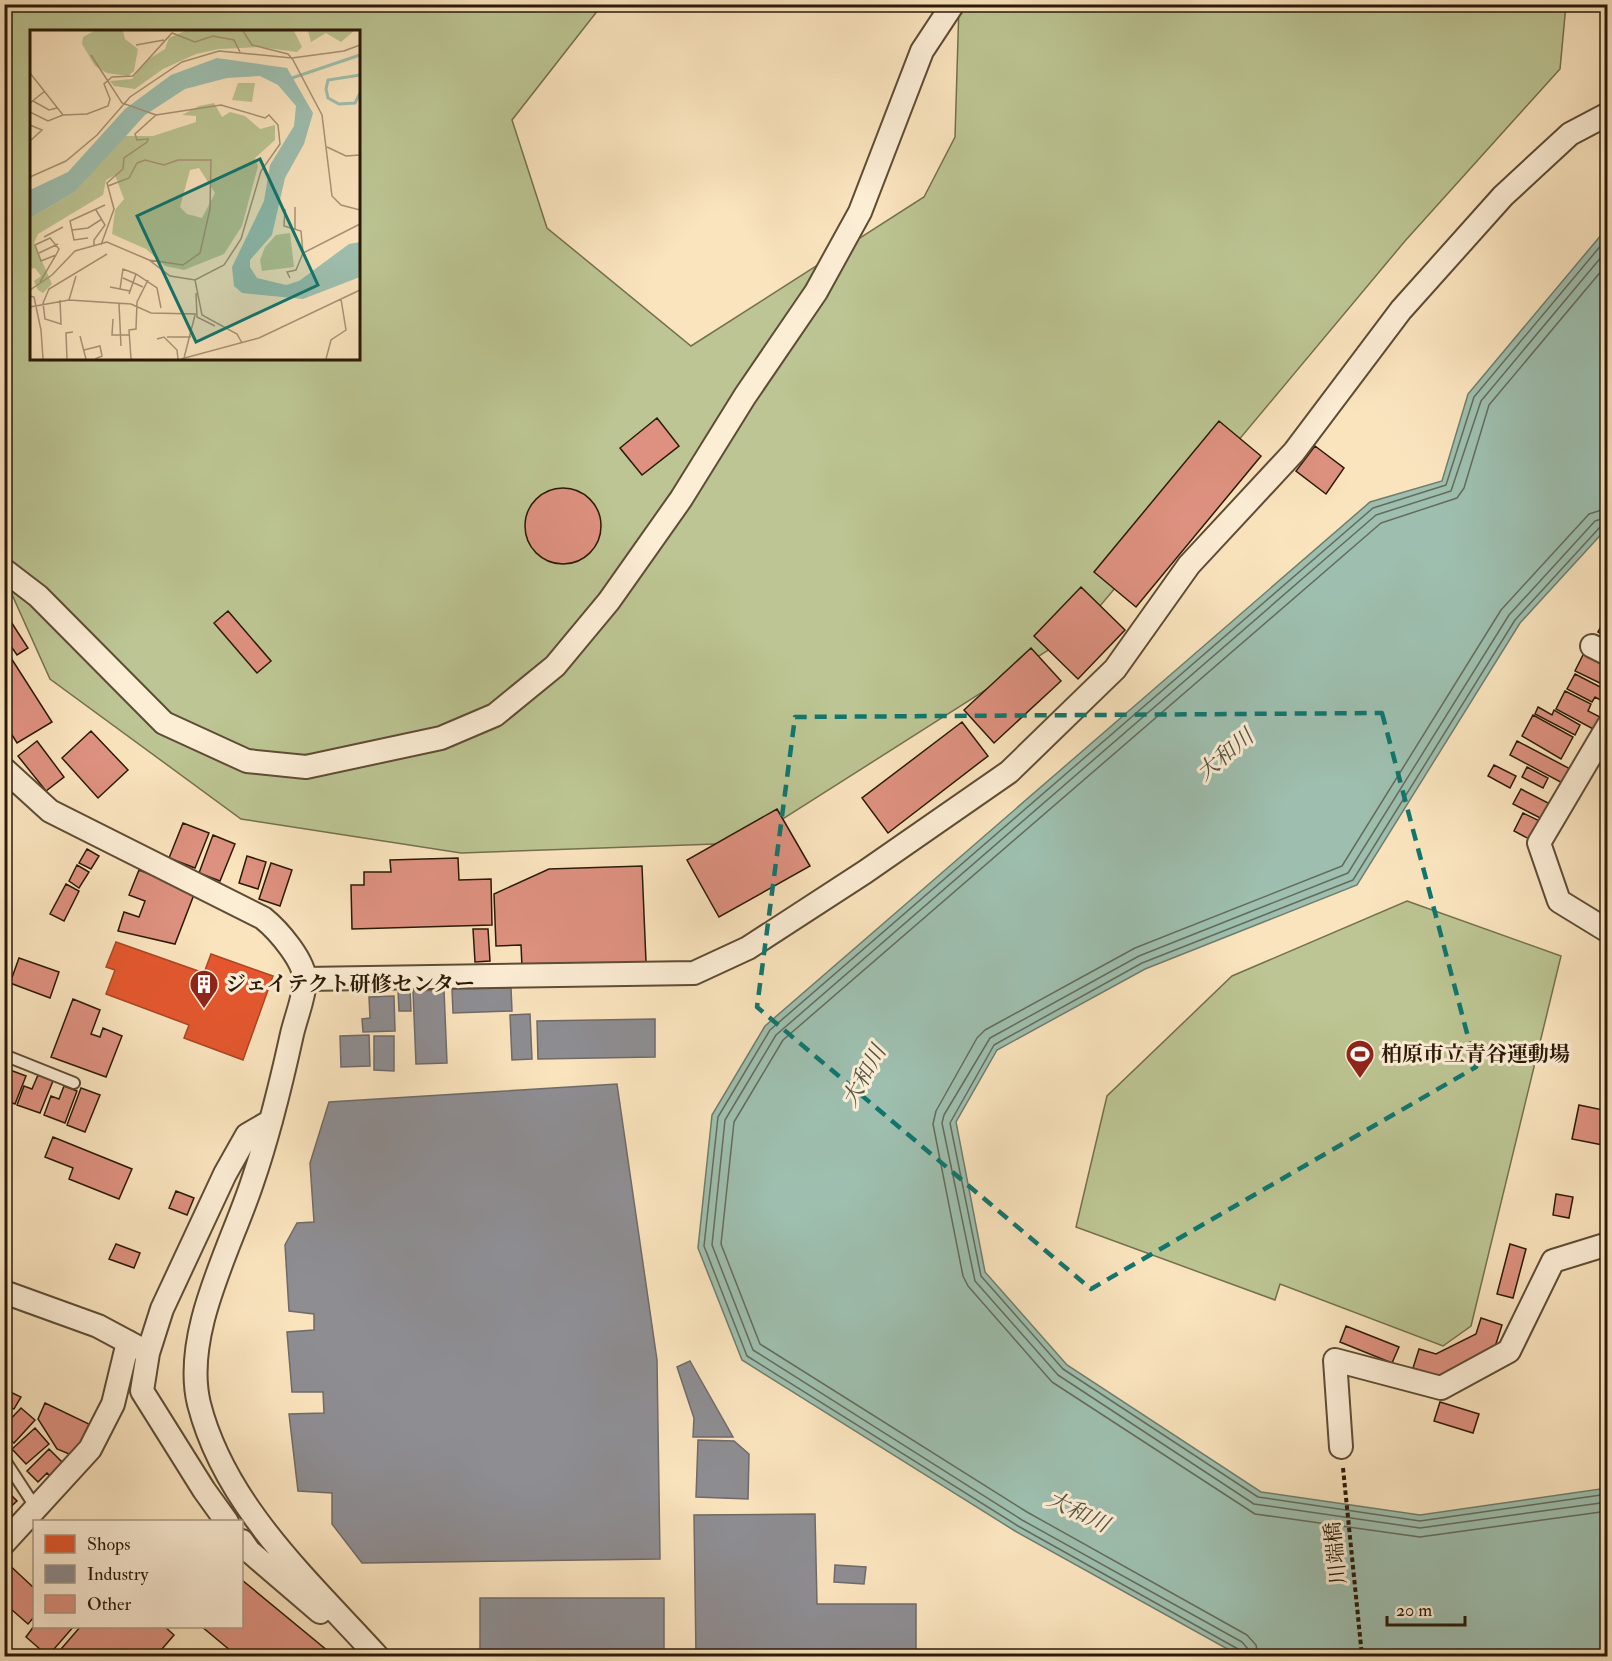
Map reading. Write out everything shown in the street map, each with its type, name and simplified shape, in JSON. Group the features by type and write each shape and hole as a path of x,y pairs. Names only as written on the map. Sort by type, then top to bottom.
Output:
{"street":[{"path":"4,570 38,596 164,723 247,761 306,767 441,738 495,715 555,666 609,601 681,499 745,396 816,292 860,212 922,51 953,4"},
{"path":"305,980 694,973 748,948 865,872 1009,772 1115,669 1189,565 1294,452 1401,310 1503,196 1570,134 1608,114"},
{"path":"1608,726 1539,843 1559,901 1608,931"},
{"path":"4,769 50,811 263,918 279,932 295,955 305,980 271,1121 252,1183 214,1283 196,1349 199,1402 218,1460 247,1507 315,1590 377,1656"},
{"path":"226,1520 204,1490 142,1391 148,1353 162,1309 225,1174 247,1135 271,1121"},
{"path":"1341,1446 1335,1360 1441,1388 1509,1351 1553,1262 1608,1244"},
{"path":"4,1292 98,1326 148,1353"},
{"path":"4,1543 90,1449 113,1404 128,1342"},
{"path":"243,1542 249,1551 371,1656"}],"lane":[{"path":"4,1055 74,1083"},
{"path":"4,1459 36,1508"}],"path":[{"name":"川端橋","path":"1341,1446 1362,1656"}],"highlighted area":[{"path":"1382,713 1476,1067 1091,1289 757,1007 795,717"}],"green space":[{"path":"4,5 602,5 512,120 547,228 691,346 924,197 955,137 959,5 1566,5 1560,69 1405,241 1080,630 745,843 461,853 241,819 50,679 5,579"},
{"path":"1407,901 1561,956 1471,1326 1443,1346 1280,1284 1275,1300 1076,1227 1107,1096 1232,976"}],"water":[{"name":"大和川","path":"1607,228 1607,528 1520,623 1357,885 1145,969 997,1050 956,1122 985,1272 1067,1365 1261,1492 1420,1515 1607,1488 1607,1656 1240,1656 1015,1531 742,1360 698,1248 712,1115 765,1026 1370,502 1442,481 1468,394"}],"building: Shops":[{"name":"ジェイテクト研修センター","path":"116,942 204,973 211,954 273,976 243,1060 184,1038 189,1025 106,994 115,970 106,967"}],"building: Industry":[{"path":"511,988 512,1011 453,1013 452,989"},
{"path":"398,990 410,990 411,1011 399,1011"},
{"path":"444,990 447,1063 416,1064 413,991"},
{"path":"394,996 395,1031 363,1032 362,1019 370,1018 369,997"},
{"path":"530,1014 532,1059 512,1060 510,1015"},
{"path":"655,1019 655,1057 538,1059 537,1021"},
{"path":"369,1035 370,1066 341,1067 340,1036"},
{"path":"374,1036 394,1036 394,1071 374,1070"},
{"path":"617,1084 657,1360 660,1559 362,1563 332,1524 332,1493 298,1491 289,1414 324,1413 323,1392 292,1392 287,1332 314,1330 314,1314 289,1311 285,1245 297,1223 314,1222 310,1163 329,1102"},
{"path":"690,1361 733,1437 693,1437 694,1418 677,1367"},
{"path":"698,1440 734,1441 749,1454 748,1499 696,1497"},
{"path":"815,1514 817,1604 916,1604 916,1656 696,1656 694,1515"},
{"path":"835,1565 866,1567 864,1584 834,1582"},
{"path":"480,1598 664,1598 664,1656 480,1656"}],"building: Other":[{"path":"657,418 679,446 642,475 620,448"},
{"path":"1219,421 1261,456 1136,607 1094,572"},
{"path":"1315,446 1344,468 1326,494 1296,471"},
{"path":"571,488 584,494 595,505 601,518 599,541 584,558 571,564 555,564 542,558 527,541 525,518 531,505 548,490"},
{"path":"1081,587 1125,630 1078,679 1034,636"},
{"path":"4,611 28,648 17,655 4,636"},
{"path":"228,611 271,661 257,673 214,623"},
{"path":"1608,614 1608,637 1598,632"},
{"path":"4,647 52,722 17,743 4,722"},
{"path":"1031,648 1061,681 994,743 964,710"},
{"path":"1584,653 1608,665 1608,678 1602,684 1575,671"},
{"path":"1575,674 1608,691 1608,704 1595,697 1592,702 1567,689"},
{"path":"1565,691 1591,704 1588,711 1602,718 1595,730 1556,709"},
{"path":"1538,707 1552,715 1554,710 1580,725 1575,735 1535,714"},
{"path":"1533,715 1573,737 1561,759 1522,736"},
{"path":"962,722 988,756 888,833 862,798"},
{"path":"91,731 128,770 98,798 62,758"},
{"path":"37,741 64,777 46,791 18,756"},
{"path":"1517,741 1576,772 1568,786 1510,755"},
{"path":"1494,765 1516,776 1510,788 1488,776"},
{"path":"1527,767 1548,778 1543,788 1522,777"},
{"path":"1521,789 1556,807 1548,822 1513,804"},
{"path":"777,809 810,866 719,917 687,860"},
{"path":"1523,813 1544,823 1535,842 1514,831"},
{"path":"183,823 209,833 195,868 169,858"},
{"path":"213,835 235,844 220,881 199,873"},
{"path":"87,849 99,856 91,869 79,863"},
{"path":"247,856 266,862 258,889 239,883"},
{"path":"458,858 459,880 491,879 492,925 352,929 351,885 364,885 364,872 391,872 390,860"},
{"path":"271,863 292,870 280,906 259,899"},
{"path":"77,865 89,872 79,888 69,881"},
{"path":"642,866 646,962 522,967 521,945 496,946 494,894 549,869"},
{"path":"139,870 195,892 175,944 118,931 124,912 139,917 145,901 129,895"},
{"path":"66,884 79,891 64,921 50,914"},
{"path":"473,929 488,929 490,961 475,962"},
{"path":"4,952 11,955 4,972"},
{"path":"19,958 59,972 50,998 10,983"},
{"path":"73,999 100,1010 91,1034 100,1037 103,1028 122,1036 106,1077 51,1057"},
{"path":"10,1070 26,1076 15,1104 4,1100 4,1080"},
{"path":"38,1075 53,1081 40,1113 17,1105 24,1086 32,1089"},
{"path":"64,1086 77,1091 65,1123 44,1115 51,1096 59,1099"},
{"path":"81,1088 100,1095 85,1132 67,1125"},
{"path":"1579,1105 1608,1111 1608,1146 1572,1139"},
{"path":"53,1137 132,1169 119,1199 69,1179 73,1168 45,1157"},
{"path":"176,1191 194,1198 187,1215 169,1208"},
{"path":"1556,1194 1573,1197 1569,1218 1553,1215"},
{"path":"116,1244 140,1253 134,1268 109,1259"},
{"path":"1510,1244 1526,1249 1513,1298 1497,1294"},
{"path":"1481,1318 1502,1325 1495,1347 1441,1377 1413,1368 1419,1349 1436,1354 1476,1334"},
{"path":"1346,1326 1399,1347 1392,1363 1340,1342"},
{"path":"4,1389 21,1397 14,1409 10,1408 4,1419"},
{"path":"1440,1402 1479,1414 1473,1433 1434,1421"},
{"path":"45,1403 89,1424 74,1456 57,1449 38,1419"},
{"path":"21,1408 35,1420 14,1443 4,1435 4,1426"},
{"path":"35,1428 49,1444 26,1464 12,1449"},
{"path":"49,1449 65,1465 52,1478 47,1473 38,1482 27,1471"},
{"path":"4,1488 17,1501 5,1512 4,1511"},
{"path":"5,1561 33,1587 33,1618 28,1624 4,1603"},
{"path":"243,1581 334,1656 237,1656 203,1628 243,1628"},
{"path":"33,1627 72,1628 48,1656 26,1637"},
{"path":"79,1628 166,1628 174,1635 156,1656 55,1656"}],"place":[{"name":"ジェイテクト研修センター","path":"204,1010"},
{"name":"柏原市立青谷運動場","path":"1360,1080"}]}
